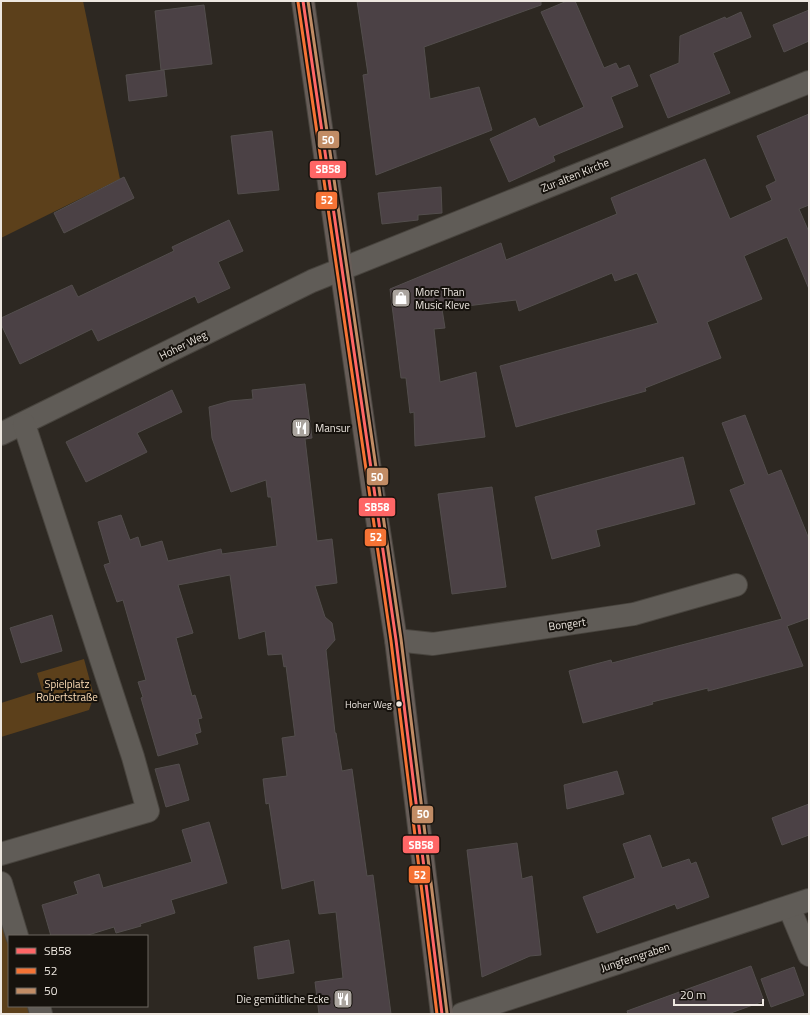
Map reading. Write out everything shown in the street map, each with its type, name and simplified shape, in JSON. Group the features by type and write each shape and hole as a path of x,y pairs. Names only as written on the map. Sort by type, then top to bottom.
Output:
{"main road":[{"path":"302,1 396,640 442,1014"}],"street":[{"name":"Zur alten Kirche","path":"342,268 371,259 809,82"},
{"name":"Hoher Weg","path":"1,434 304,285 342,268"},
{"path":"1,854 148,811 110,688 24,424"},
{"name":"Bongert","path":"396,640 433,644 634,614 736,584"},
{"path":"1,883 17,935"},
{"path":"799,904 809,955"},
{"name":"Jungferngraben","path":"462,1014 799,904"}],"green space":[{"path":"1,1 83,1 120,179 1,238"},
{"name":"Spielplatz Robertstraße","path":"84,659 94,696 89,710 1,737 1,703 42,690 37,673"},
{"path":"1,903 9,935 8,1007 31,1007 34,1014 1,1014"}],"building":[{"path":"357,1 541,1 541,5 424,47 430,99 479,87 492,130 376,175 363,75 368,74"},
{"path":"567,1 575,1 604,68 616,63 619,69 629,65 638,86 611,97 623,127 553,156 555,161 509,182 490,139 535,118 539,127 584,107 541,12"},
{"path":"204,5 212,64 161,70 155,11"},
{"path":"809,10 809,41 784,52 773,25"},
{"path":"741,12 751,37 713,53 730,93 668,118 650,75 679,63 680,36 725,17 726,19"},
{"path":"164,70 167,96 129,101 126,75"},
{"path":"809,114 809,205 799,209 809,232 809,289 787,237 744,256 762,299 707,322 721,358 645,388 646,391 516,427 500,366 658,323 637,273 615,281 612,273 519,311 516,300 442,309 445,328 434,329 440,382 476,372 485,437 415,446 414,412 410,413 406,378 401,378 390,289 501,243 506,260 617,214 611,198 705,159 730,219 772,200 766,186 776,181 757,136"},
{"path":"272,131 279,190 238,194 231,136"},
{"path":"124,177 134,198 64,233 54,213"},
{"path":"441,187 442,213 418,215 418,220 382,224 378,193"},
{"path":"229,220 243,251 218,262 230,288 198,303 195,296 98,341 92,329 20,364 1,324 1,318 72,285 78,297 174,251 172,247"},
{"path":"305,384 312,438 305,439 317,541 332,539 337,583 315,586 325,617 332,623 335,640 326,650 335,733 342,771 352,769 367,876 373,875 391,1014 319,1014 315,982 343,978 336,912 319,914 314,880 282,889 269,803 266,804 263,779 287,776 282,738 295,736 286,666 284,667 282,654 268,655 265,631 239,639 230,575 178,585 193,633 176,638 192,696 195,695 202,718 198,719 201,732 195,734 198,744 158,756 141,698 143,697 138,682 146,680 123,600 117,602 104,565 110,563 98,522 121,515 130,540 138,537 141,547 162,541 168,561 221,549 222,554 277,546 271,497 268,497 266,480 231,492 212,438 209,407 230,401 253,399 252,390"},
{"path":"172,390 182,412 137,433 147,452 86,482 66,442"},
{"path":"745,415 768,475 781,470 809,539 809,618 787,626 803,666 708,691 708,688 652,702 653,704 583,723 569,671 611,660 612,663 782,619 730,490 745,484 722,423"},
{"path":"683,457 695,504 596,530 600,546 552,559 535,497"},
{"path":"492,487 506,587 452,594 438,494"},
{"path":"52,615 62,651 21,663 10,628"},
{"path":"179,764 189,800 166,807 155,769"},
{"path":"617,771 624,794 567,809 564,785"},
{"path":"809,804 809,835 782,845 772,818"},
{"path":"209,822 227,883 171,900 175,913 140,924 141,926 116,933 114,927 88,935 51,935 42,905 78,894 74,882 99,874 103,888 192,862 182,830"},
{"path":"650,835 662,868 689,859 691,864 696,862 709,897 677,909 675,904 597,933 583,897 635,878 623,844"},
{"path":"517,843 522,879 532,876 541,955 530,956 482,977 467,850"},
{"path":"289,940 294,973 258,979 254,947"},
{"path":"751,966 764,1001 728,1014 628,1014 627,1011"},
{"path":"794,967 804,995 771,1007 761,979"}],"transit line":[{"name":"SB58","path":"303,1 396,640 442,1014"},
{"name":"50","path":"308,1 401,639 447,1013"},
{"name":"52","path":"298,2 391,641 437,1014"}],"place":[{"name":"More Than Music Kleve","path":"401,298"},
{"name":"Mansur","path":"301,428"},
{"name":"Hoher Weg","path":"399,704"},
{"name":"Die gemütliche Ecke","path":"343,999"}]}
